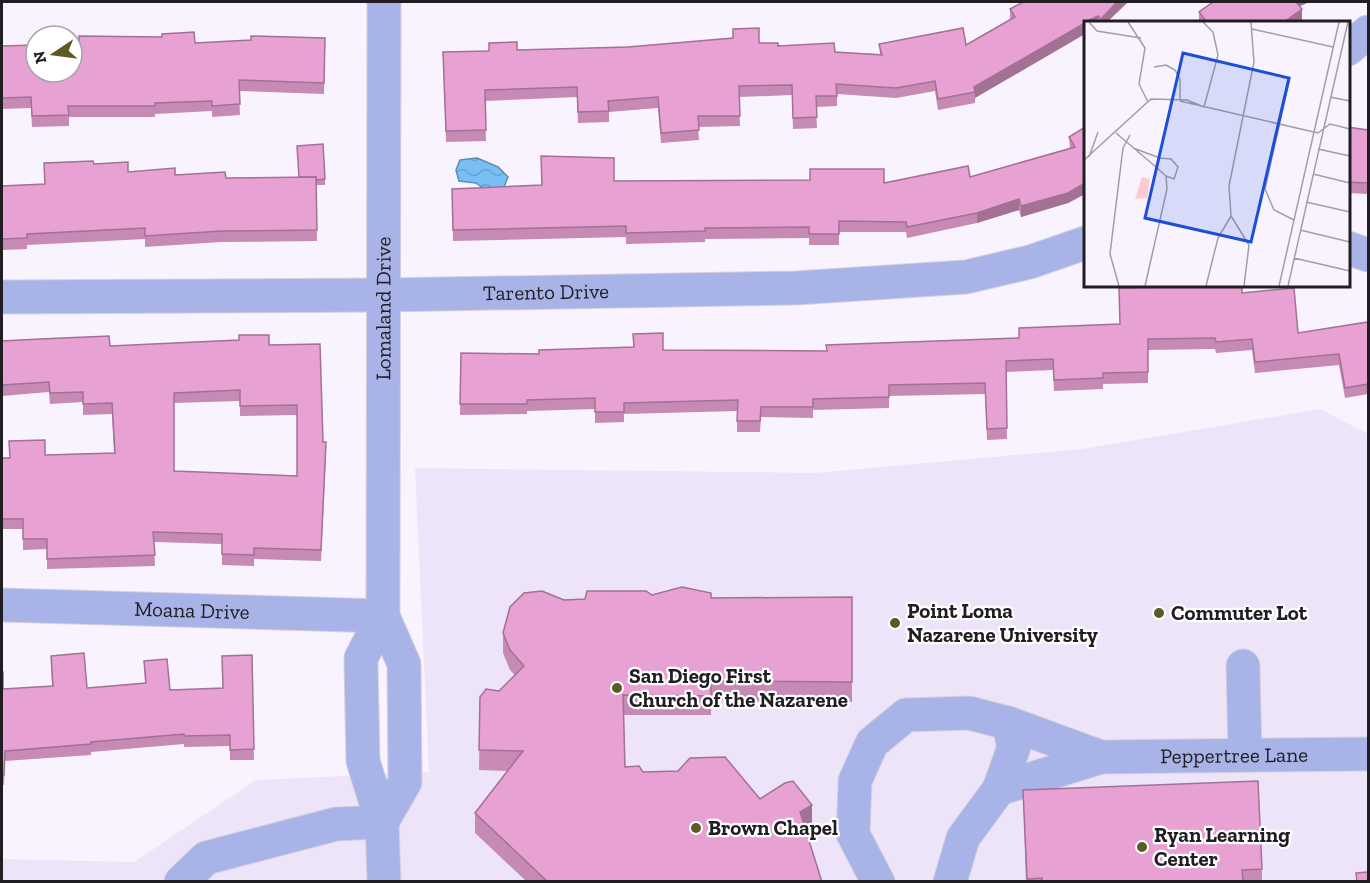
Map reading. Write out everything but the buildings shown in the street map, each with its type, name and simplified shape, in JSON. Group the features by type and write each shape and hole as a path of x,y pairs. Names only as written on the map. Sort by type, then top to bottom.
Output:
{"street":[{"name":"Lomaland Drive","path":"382,822 405,782 404,664 383,616 384,2"},
{"path":"1349,47 1368,32"},
{"name":"Tarento Drive","path":"2,297 383,295 796,288 966,277 1030,262 1084,243"},
{"path":"1349,249 1368,255"},
{"name":"Moana Drive","path":"2,605 383,616"},
{"name":"Lomaland Drive","path":"383,616 361,658 361,664 363,761 382,822 384,882"},
{"path":"1243,666 1245,755"},
{"name":"Peppertree Lane","path":"875,880 853,834 855,781 872,742 906,715 969,713 1008,723 1101,757"},
{"path":"950,882 963,838 999,789 1014,747 1008,723"},
{"name":"Peppertree Lane","path":"999,789 1101,757 1368,754"},
{"path":"181,882 206,858 336,824 382,822"}],"shaded area":[{"name":"Point Loma Nazarene University","path":"1320,409 1368,434 1368,881 2,882 2,859 134,862 256,780 429,772 415,468 815,473 1083,449"}],"water":[{"path":"477,158 498,167 508,177 504,187 488,192 476,183 459,181 456,170 460,160"}],"place":[{"name":"Commuter Lot","path":"1159,613"},
{"name":"Point Loma Nazarene University","path":"895,623"},
{"name":"San Diego First Church of the Nazarene","path":"617,688"},
{"name":"Brown Chapel","path":"696,828"},
{"name":"Ryan Learning Center","path":"1142,847"}]}
